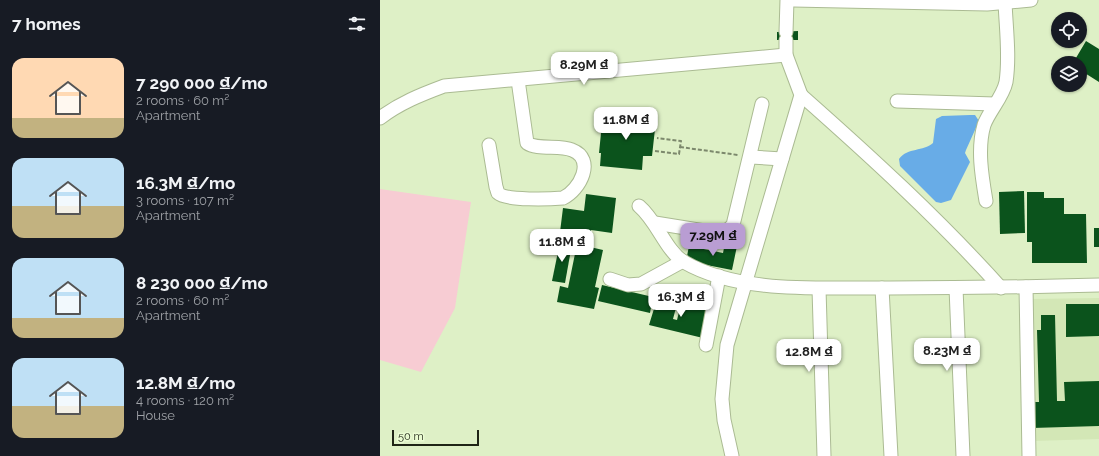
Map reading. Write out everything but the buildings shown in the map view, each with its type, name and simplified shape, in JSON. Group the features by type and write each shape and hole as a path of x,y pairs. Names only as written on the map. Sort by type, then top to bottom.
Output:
{"street":[{"path":"787,0 786,55 801,95 850,138 958,240 1001,288"},
{"path":"793,0 987,2 1031,0"},
{"path":"986,201 981,148 984,126 1006,83 1008,48 1005,2"},
{"path":"380,118 394,108 416,96 444,86 786,55"},
{"path":"489,145 496,187 499,193 504,196 516,198 563,198 570,195 584,174 583,160 577,152 564,148 528,145 518,80"},
{"path":"732,456 724,420 722,399 728,345 745,282 801,95"},
{"path":"897,101 995,104"},
{"path":"655,223 717,234 724,233 733,225 751,157 762,104"},
{"path":"751,157 782,159"},
{"path":"639,206 655,223 664,240 683,261 719,276 745,282 819,289 1001,288 1099,285"},
{"path":"610,279 628,285 641,284 683,261"},
{"path":"706,345 719,276"},
{"path":"1026,287 1029,456"},
{"path":"882,288 891,456"},
{"path":"956,288 963,456"},
{"path":"819,289 824,456"}],"path":[{"path":"655,151 679,154 681,141 657,138"},
{"path":"680,147 751,157"}],"shaded area":[{"path":"380,189 471,202 455,308 421,372 380,360"},
{"path":"1099,298 1099,439 1033,441 1031,299"}],"water":[{"path":"975,115 979,121 965,153 970,162 951,200 941,203 936,202 900,166 899,159 911,151 925,148 933,143 936,119 942,116"}]}
